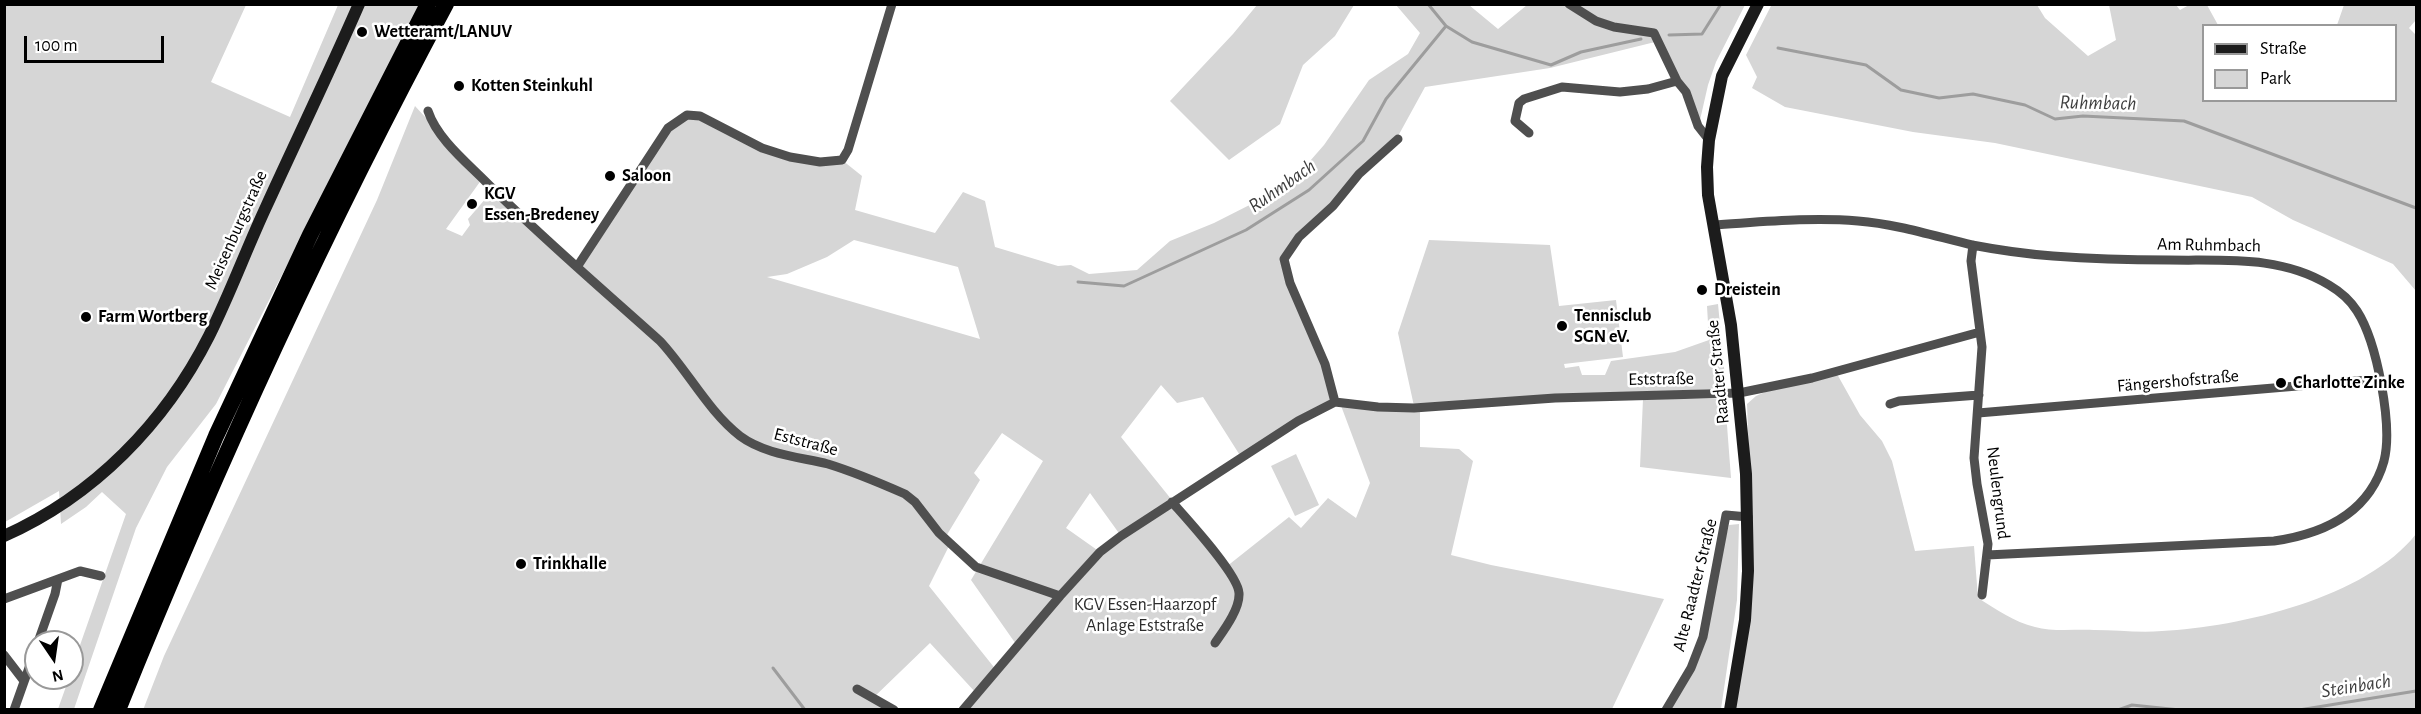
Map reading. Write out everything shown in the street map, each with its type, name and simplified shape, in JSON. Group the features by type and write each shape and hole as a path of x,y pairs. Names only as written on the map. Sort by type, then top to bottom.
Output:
{"highway":[{"path":"101,710 216,436 310,235 428,4"},
{"path":"118,710 231,442 325,242 446,4"}],"main road":[{"name":"Meisenburgstraße","path":"4,536 49,512 97,478 134,443 171,399 208,337 359,4"},
{"name":"Raadter Straße","path":"1730,710 1745,620 1748,517 1739,393 1731,325 1708,195 1709,140 1722,76 1758,4"}],"street":[{"path":"577,267 668,128 687,115 700,116 762,148 790,157 820,162 842,160 848,150 892,4"},
{"path":"1569,4 1596,21 1614,27 1654,33 1677,81 1686,92 1698,126 1709,140"},
{"path":"1529,133 1515,121 1519,102 1524,99 1562,87 1620,92 1648,89 1677,81"},
{"name":"Eststraße","path":"428,111 432,121 465,161 577,267 660,341 677,359 719,416 742,437 760,447 829,465 905,494 915,502 939,533 976,567 1060,596"},
{"path":"963,710 1100,552 1172,502 1305,417 1335,402 1325,364 1290,284 1284,259 1299,237 1333,206 1359,174 1398,139"},
{"name":"Am Ruhmbach","path":"1713,225 1806,218 1860,221 1909,229 1973,245 2039,255 2099,259 2261,261 2296,270 2330,285 2351,303 2368,332 2380,380 2386,444 2382,468 2374,486 2350,514 2326,528 2274,541 1987,555"},
{"name":"Neulengrund","path":"1973,245 1971,261 1982,362 1974,458 1988,543 1982,595"},
{"name":"Eststraße","path":"1335,402 1414,408 1555,398 1739,393 1812,378 1980,332"},
{"name":"Fängershofstraße","path":"1978,413 2380,380"},
{"path":"1890,404 1899,401 1979,395"},
{"path":"1172,502 1224,565 1238,587 1237,604 1215,643"},
{"name":"Alte Raadter Straße","path":"1666,710 1690,668 1703,637 1726,515 1748,517"},
{"path":"4,599 80,571 101,576"},
{"path":"42,630 56,594 58,579"},
{"path":"4,655 24,681 14,710"},
{"path":"857,689 894,710"}],"green space":[{"path":"1772,4 2037,5 2045,18 2088,56 2116,40 2109,5 2176,5 2180,10 2189,5 2207,5 2217,24 2202,24 2202,102 2397,102 2397,24 2337,24 2344,5 2416,5 2416,20 2409,28 2416,35 2416,291 2393,264 2293,220 2252,197 1995,143 1913,132 1785,107 1752,88 1757,77 1746,55"},
{"path":"5,5 246,5 211,82 290,117 338,5 420,5 216,404 167,467 136,528 84,680 84,634 126,514 102,492 86,507 61,524 59,491 5,522"},
{"path":"1257,5 1354,5 1335,36 1303,65 1280,124 1229,160 1170,101"},
{"name":"KGV Essen-Haarzopf Anlage Eststraße","path":"1396,5 1469,5 1498,29 1527,5 1745,5 1716,62 1700,120 1655,42 1550,68 1425,87 1397,138 1282,258 1323,364 1334,401 1241,457 1203,397 1177,403 1161,385 1121,437 1226,567 1289,517 1301,528 1328,498 1356,518 1370,483 1340,403 1420,408 1420,447 1459,449 1473,461 1451,555 1664,599 1612,709 963,709 976,693 930,643 871,700 888,709 143,710 164,656 377,200 415,106 482,179 446,229 462,236 470,225 468,219 493,190 577,267 668,128 687,115 790,157 842,160 862,176 855,210 935,233 963,192 985,201 995,247 1058,266 1071,265 1089,274 1137,270 1170,241 1214,223 1289,185 1324,145 1369,80 1408,54 1420,33","holes":["854,240 958,267 980,339 767,277 787,274 827,257","1002,433 1043,461 971,580 1018,647 997,671 929,586 950,544 905,495 945,538 980,480 974,473","1090,493 1121,536 1100,552 1066,528"]},
{"path":"1429,240 1550,245 1559,306 1616,300 1623,357 1564,364 1565,368 1579,366 1582,375 1605,375 1611,361 1675,352 1709,340 1707,306 1718,304 1726,388 1414,406 1398,333"},
{"path":"1837,374 1860,415 1882,441 1892,461 1915,551 1974,546 1978,598 2012,619 2027,625 2056,630 2154,632 2228,623 2263,615 2334,592 2366,576 2394,556 2416,534 2416,709 1734,710 1751,518 1747,404 1765,392"},
{"path":"1643,399 1725,399 1731,478 1640,467"},
{"path":"1296,454 1319,505 1295,516 1271,466"},
{"path":"1739,524 1737,600 1721,709 1667,710 1691,669 1729,525"},
{"path":"65,690 81,690 74,709 58,709"}],"waterway":[{"name":"Ruhmbach","path":"1428,4 1446,26 1472,42 1551,65 1581,52 1641,39"},
{"name":"Ruhmbach","path":"1669,35 1702,34 1721,4"},
{"name":"Ruhmbach","path":"1078,282 1124,286 1246,230 1309,190 1363,141 1386,99 1446,26"},
{"name":"Ruhmbach","path":"1778,48 1866,65 1901,90 1939,98 1973,94 2025,105 2055,119 2083,116 2184,121 2416,208"},
{"path":"773,668 805,710"},
{"name":"Steinbach","path":"2299,710 2416,691"},
{"name":"Steinbach","path":"2118,710 2132,705 2180,710"}],"place":[{"name":"Wetteramt/LANUV","path":"362,32"},
{"name":"Kotten Steinkuhl","path":"459,86"},
{"name":"Saloon","path":"610,176"},
{"name":"KGV Essen-Bredeney","path":"472,204"},
{"name":"Dreistein","path":"1702,290"},
{"name":"Farm Wortberg","path":"86,317"},
{"name":"Tennisclub SGN eV.","path":"1562,326"},
{"name":"Charlotte Zinke","path":"2281,383"},
{"name":"Trinkhalle","path":"521,564"}]}
